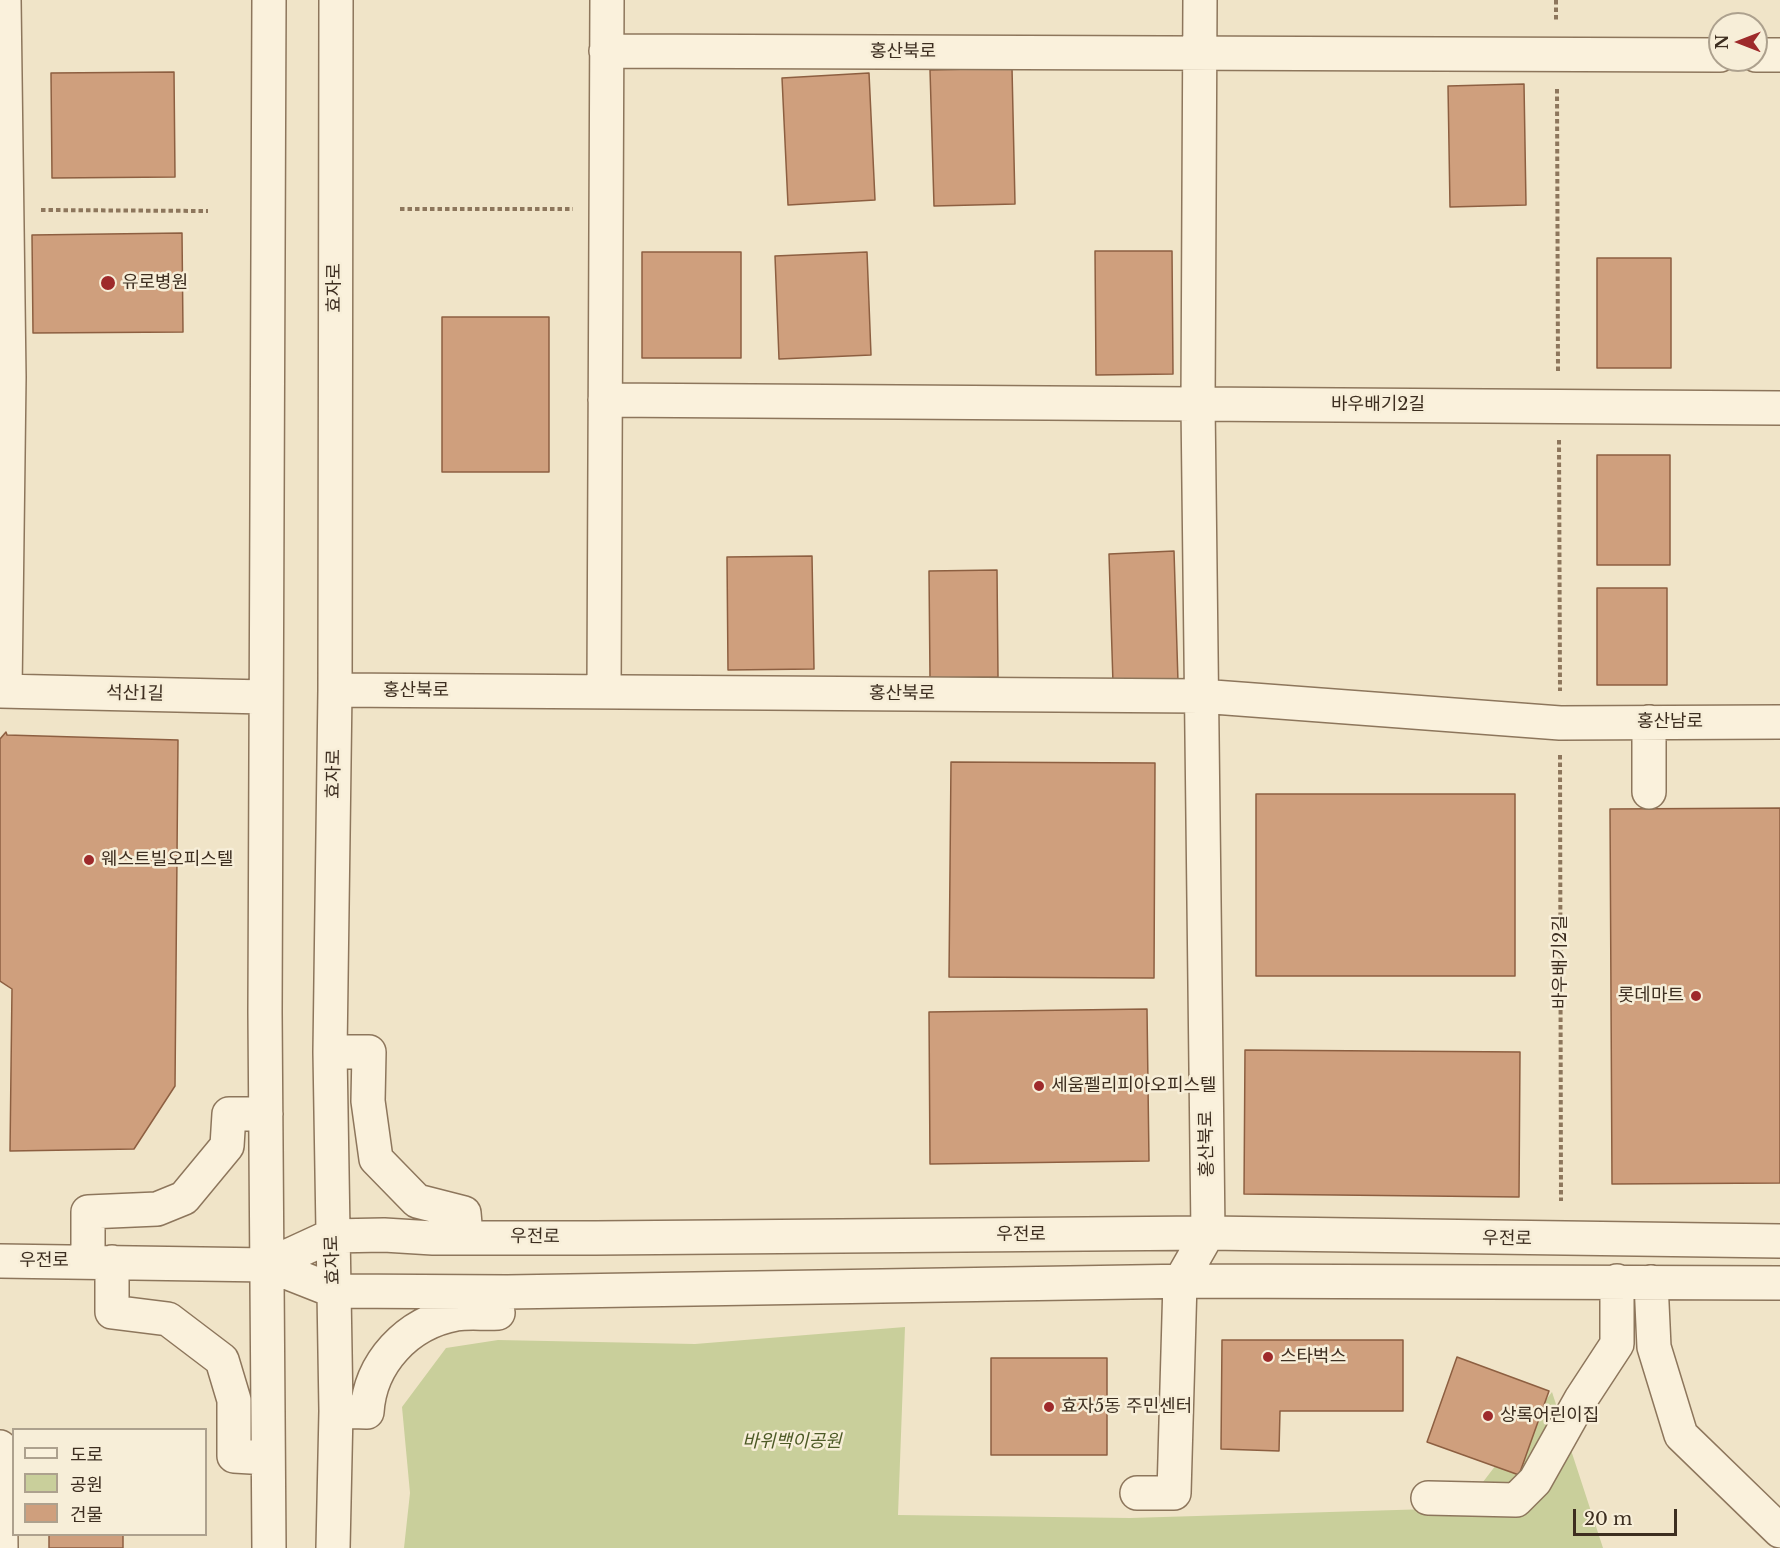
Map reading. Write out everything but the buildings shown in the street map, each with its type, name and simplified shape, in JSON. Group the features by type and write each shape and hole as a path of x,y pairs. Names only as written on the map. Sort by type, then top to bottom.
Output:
{"street":[{"name":"석산1길","path":"4,0 2,35 20,210 5,377 2,692 265,697"},
{"path":"269,0 265,697 270,1548"},
{"name":"효자로","path":"333,1548 336,1411 331,1236 330,1052 335,690 336,0"},
{"path":"604,692 607,0"},
{"name":"홍산북로","path":"1200,0 1198,404 1208,1233"},
{"name":"홍산북로","path":"606,51 1199,53"},
{"path":"1199,53 1708,55"},
{"path":"605,399 1198,404"},
{"name":"바우배기2길","path":"1198,404 1780,408"},
{"name":"홍산북로","path":"335,690 1200,696"},
{"path":"1200,696 1560,723"},
{"path":"1649,722 1649,792"},
{"name":"홍산남로","path":"1560,723 1780,722"},
{"path":"330,1052 369,1052 368,1101 376,1159 417,1201 464,1214 466,1236"},
{"path":"266,1114 229,1114 227,1146 184,1198 157,1209 88,1212 112,1312 168,1319 222,1360 234,1400 234,1456 268,1458"},
{"path":"1137,1493 1174,1493 1180,1282 1208,1233"},
{"name":"우전로","path":"268,1265 331,1236 607,1238 1208,1233 1780,1241"},
{"name":"우전로","path":"0,1261 268,1265 334,1291 507,1292 1180,1282 1780,1283"},
{"path":"1428,1498 1516,1500 1534,1480 1581,1399 1617,1344 1617,1281"},
{"path":"1651,1282 1654,1347 1681,1435 1780,1531"},
{"path":"336,1411 367,1412 368,1391 384,1359 410,1332 456,1314 505,1313 507,1292"},
{"path":"0,1447 1,1548"}],"path":[{"name":"바우배기2길","path":"1556,0 1561,1201"},
{"path":"400,209 584,209"},
{"path":"20,210 208,211"}],"green space":[{"name":"바위백이공원","path":"905,1327 898,1515 1130,1518 1463,1508 1552,1392 1603,1548 404,1548 410,1493 402,1407 446,1348 498,1340 695,1344"}],"place":[{"name":"유로병원","path":"108,283"},
{"name":"웨스트빌오피스텔","path":"89,860"},
{"name":"롯데마트","path":"1696,996"},
{"name":"세움펠리피아오피스텔","path":"1039,1086"},
{"name":"스타벅스","path":"1268,1357"},
{"name":"효자5동 주민센터","path":"1049,1407"},
{"name":"상록어린이집","path":"1488,1416"}]}
